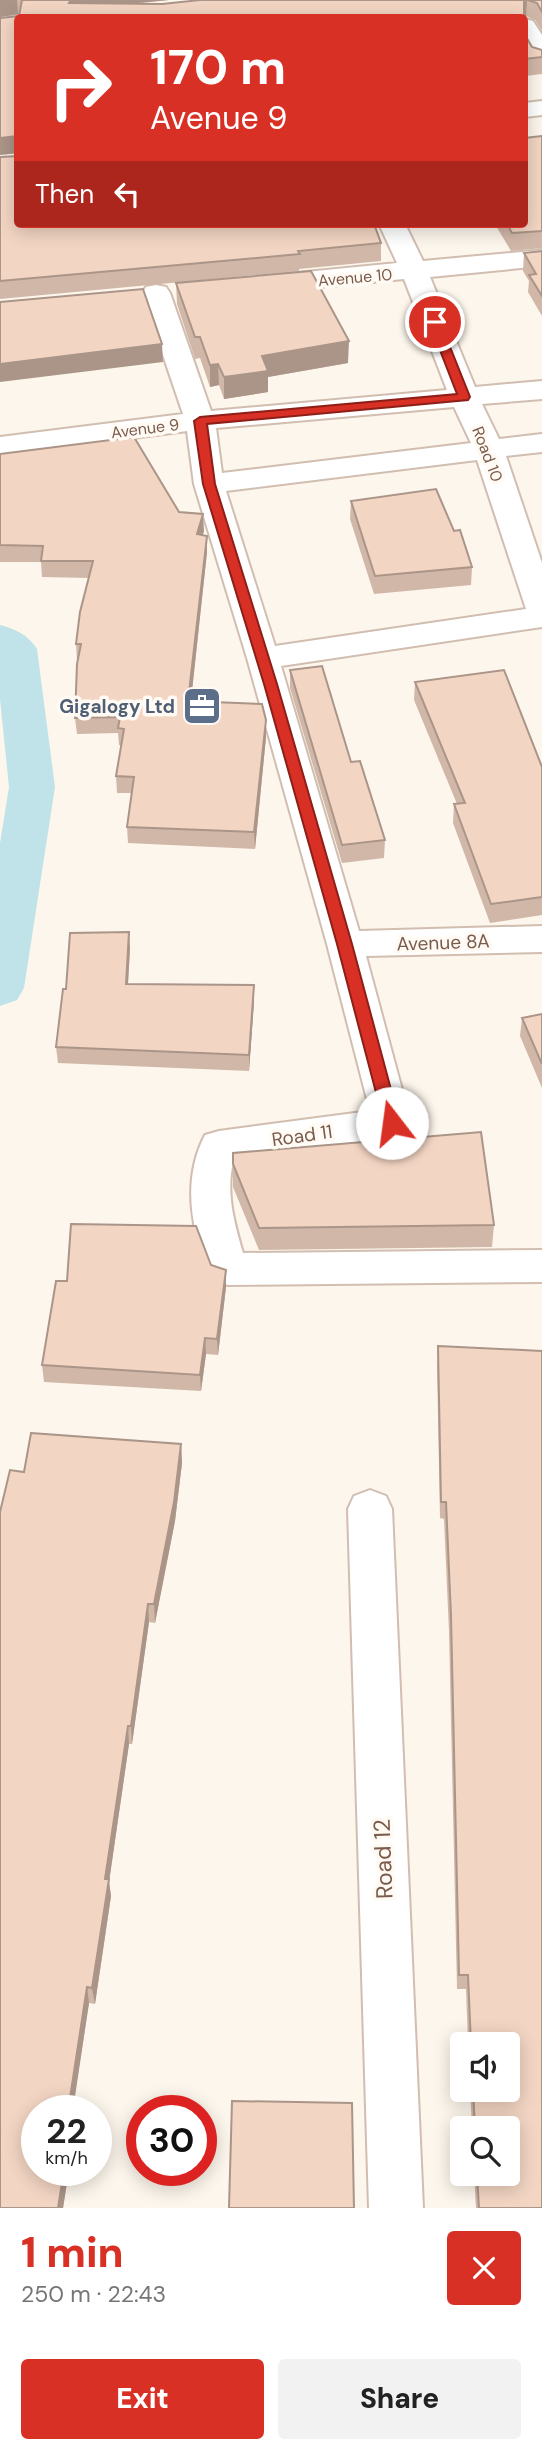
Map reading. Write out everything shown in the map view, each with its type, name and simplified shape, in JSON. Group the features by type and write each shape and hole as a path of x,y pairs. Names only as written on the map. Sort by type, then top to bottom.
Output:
{"street":[{"path":"528,33 542,58"},
{"name":"Road 10","path":"394,228 488,448 542,610"},
{"name":"Avenue 10","path":"238,287 542,258"},
{"name":"Road 11","path":"157,293 200,421 209,484 263,658 345,944 392,1123 219,1146 211,1163 210,1209 228,1269 542,1266"},
{"name":"Avenue 9","path":"0,446 200,421 542,390"},
{"path":"209,484 542,443"},
{"path":"263,658 542,617"},
{"name":"Avenue 8A","path":"345,944 542,939"},
{"name":"Road 12","path":"370,1510 396,2208"}],"building":[{"path":"22,0 162,4 200,0 527,0 524,2 524,14 19,14"},
{"path":"528,0 542,0 542,12 537,3"},
{"path":"14,17 14,136 0,138 0,18"},
{"path":"528,40 532,47 542,50 542,57 528,59"},
{"path":"542,136 542,231 512,233 509,228 528,228 528,138"},
{"path":"14,156 14,228 375,228 381,243 298,251 300,254 0,281 0,157"},
{"path":"542,251 542,296 529,275 536,274 524,253"},
{"path":"311,271 349,341 262,356 268,371 224,377 218,364 210,365 200,337 195,337 176,283"},
{"path":"143,289 162,344 0,364 0,302"},
{"path":"134,437 179,512 203,514 197,534 207,536 188,701 262,704 266,720 254,832 127,827 134,777 116,776 124,729 118,728 120,717 75,718 77,664 81,644 76,644 80,612 93,561 41,561 43,546 0,545 0,454"},
{"path":"436,489 454,531 460,530 472,567 375,576 351,501"},
{"path":"322,666 351,762 360,761 385,840 342,845 290,670"},
{"path":"504,670 542,767 542,897 491,904 454,804 465,803 415,682"},
{"path":"129,932 126,984 254,985 249,1055 56,1047 63,989 66,989 70,933"},
{"path":"542,1014 542,1064 522,1018"},
{"path":"481,1132 494,1225 259,1228 233,1164 233,1153"},
{"path":"71,1224 196,1226 211,1265 226,1270 217,1339 205,1338 200,1375 42,1365 56,1281 67,1281"},
{"path":"438,1346 542,1351 542,2208 479,2208 478,2186 520,2186 520,2116 474,2116 474,2102 520,2102 520,2032 470,2032 468,1975 459,1975 451,1616 446,1502 441,1502"},
{"path":"31,1433 181,1444 174,1502 154,1604 148,1604 105,1879 109,1879 92,1988 87,1987 70,2095 21,2095 21,2186 61,2186 58,2208 0,2208 0,1512 10,1470 24,1472"},
{"path":"232,2101 352,2103 354,2208 229,2208"}],"waterway":[{"path":"0,638 16,649 32,787 0,988"}],"place":[{"name":"Gigalogy Ltd","path":"202,706"}],"route":[{"path":"392,1123 345,944 209,484 200,421 464,397 435,322"}]}
